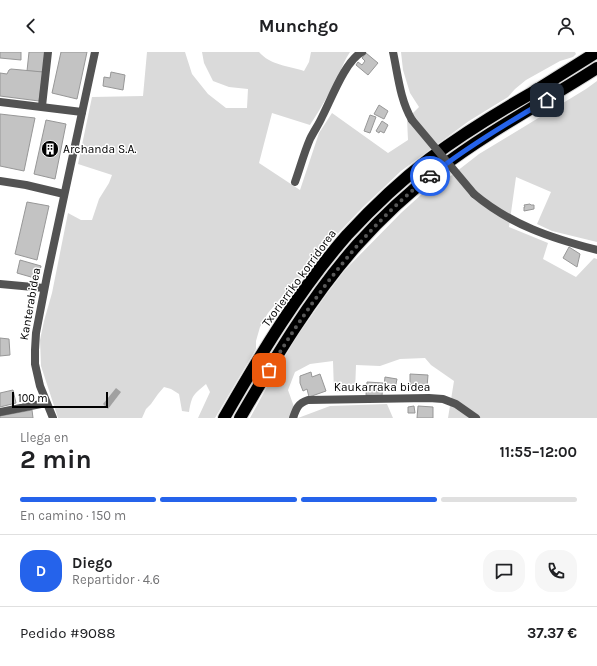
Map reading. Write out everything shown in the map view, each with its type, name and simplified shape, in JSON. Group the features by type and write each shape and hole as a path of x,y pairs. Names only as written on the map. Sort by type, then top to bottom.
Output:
{"highway":[{"name":"Txorierriko korridorea","path":"224,418 269,342 303,291 339,245 373,208 400,183 442,150 488,119 560,76 596,52"},
{"path":"240,418 281,350 315,299 345,259 373,228 404,198 450,161 597,68"}],"street":[{"path":"42,106 48,52"},
{"name":"Kanterabidea","path":"53,418 40,386 35,364 36,333 44,288 95,52"},
{"path":"295,182 311,137 337,86 354,58 362,52"},
{"path":"393,52 406,109 412,120 474,194 488,205 515,221 546,235 597,250"},
{"path":"0,102 82,112"},
{"path":"0,181 26,185 64,194"},
{"path":"0,284 44,288"},
{"name":"Kaukarraka bidea","path":"293,418 298,405 308,400 429,398 443,399 456,404 476,418"},
{"path":"0,412 46,403"}],"shaded area":[{"path":"147,52 185,52 192,74 208,94 226,108 247,108 248,89 229,87 213,81 204,63 202,52 259,52 269,60 304,71 309,62 311,52 350,52 332,88 310,125 272,113 259,163 300,190 319,133 332,113 388,153 408,140 407,119 419,107 410,93 403,70 401,52 575,52 576,54 573,57 560,61 526,80 508,97 469,121 401,171 363,207 329,243 304,277 293,284 268,313 260,327 256,341 256,349 215,418 198,418 210,392 206,384 194,396 189,412 182,411 179,394 164,387 146,409 142,418 58,418 41,366 40,340 52,293 68,213 81,220 92,220 99,199 112,175 78,164 92,97 143,96"},
{"path":"597,81 597,242 552,231 537,224 551,192 516,177 509,227 548,243 543,259 576,277 594,258 597,259 597,418 448,418 454,381 431,365 425,358 400,359 380,366 356,365 355,392 334,392 333,361 310,364 295,372 288,390 298,418 250,418 296,338 345,270 401,213 423,193 452,175 479,154"},
{"path":"116,388 121,392 108,409 103,404"},
{"path":"387,404 393,418 298,418 330,406"}],"building":[{"path":"0,52 21,52 21,60 0,58"},
{"path":"29,52 45,52 43,72 27,71"},
{"path":"61,52 87,52 77,99 52,93"},
{"path":"366,53 378,63 368,75 356,65 358,62 362,65 365,61 362,58"},
{"path":"11,69 43,72 39,101 0,96 0,73 7,74"},
{"path":"111,72 125,75 123,90 103,86 104,77 110,78"},
{"path":"379,105 388,111 384,119 374,114"},
{"path":"0,114 35,118 24,171 0,166"},
{"path":"370,115 376,117 370,133 364,131"},
{"name":"Archanda S.A.","path":"46,120 66,124 55,179 34,174"},
{"path":"382,121 388,125 384,133 380,131 379,133 376,131"},
{"path":"27,202 49,206 37,260 15,254"},
{"path":"524,205 534,205 534,209 524,211"},
{"path":"569,247 580,254 577,267 563,258"},
{"path":"20,260 41,266 38,279 17,273"},
{"path":"0,338 9,339 10,355 0,356"},
{"path":"311,372 312,377 320,374 326,391 309,397 307,389 303,391 300,383 300,376"},
{"path":"410,374 428,375 427,387 410,387"},
{"path":"385,377 397,379 395,389 386,388 386,386 384,386"},
{"path":"367,382 383,383 382,396 366,395"},
{"path":"13,390 16,403 0,407 0,393"},
{"path":"414,406 415,413 408,413 408,407"},
{"path":"418,406 433,407 433,418 417,418"},
{"path":"32,410 33,418 0,418 0,416"}],"way so far":[{"path":"269,370 315,299 345,259 373,228 404,198 430,176"}],"place":[{"name":"Archanda S.A.","path":"50,149"}],"route":[{"path":"430,176 473,145 547,100"}]}
